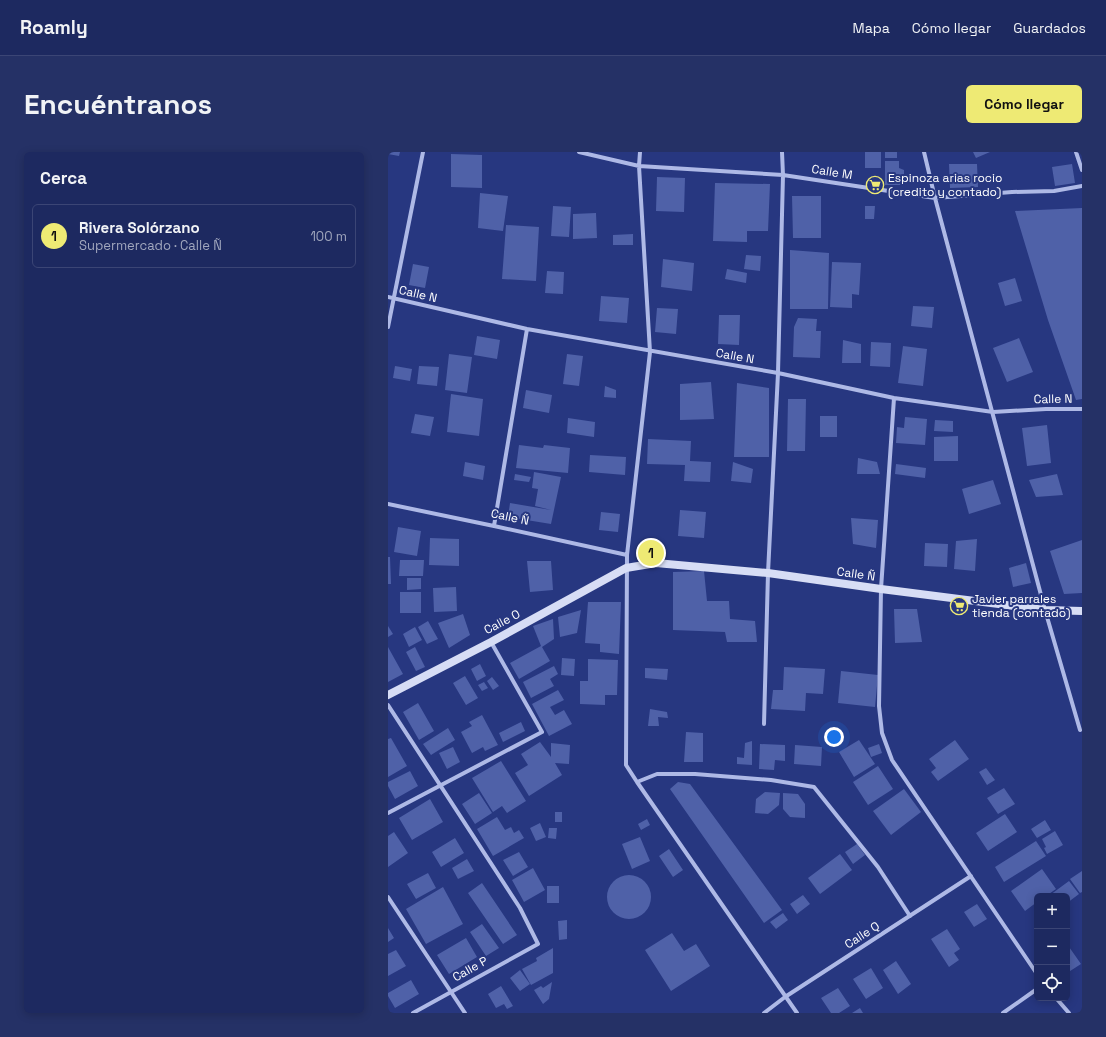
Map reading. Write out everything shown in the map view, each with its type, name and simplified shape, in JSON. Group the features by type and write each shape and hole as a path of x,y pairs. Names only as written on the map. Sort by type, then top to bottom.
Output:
{"street":[{"path":"388,327 423,152"},
{"name":"Calle M","path":"579,152 639,166 782,175 935,198 1012,192 1054,191 1082,186"},
{"path":"640,152 639,166 650,352 626,568 626,765 636,782 797,1013"},
{"path":"764,724 768,574 778,373 782,152"},
{"path":"924,152 1045,610 1080,730"},
{"path":"1076,152 1082,170"},
{"name":"Calle N","path":"388,297 526,329 650,352 778,373 894,398 993,412 1046,409 1082,409"},
{"path":"494,526 526,329"},
{"path":"894,398 881,589 878,706 882,733 892,760 1034,970"},
{"name":"Calle Ñ","path":"388,504 627,555"},
{"name":"Calle Ñ","path":"626,568 656,563 768,574 1045,610 1082,611"},
{"name":"Calle O","path":"388,695 490,642 626,568"},
{"path":"388,813 542,732 490,642"},
{"path":"388,705 440,785"},
{"path":"636,782 657,774 695,774 770,780 814,787 878,867 910,916"},
{"name":"Calle P","path":"413,1013 538,944 520,908 440,785"},
{"name":"Calle Q","path":"764,1013 785,997 971,876"},
{"path":"388,897 465,1013"},
{"path":"1003,1013 1034,991"},
{"path":"1058,1001 1068,1013"}],"building":[{"path":"388,152 400,152 399,156 388,154"},
{"path":"865,152 881,152 881,168 865,168"},
{"path":"885,152 897,152 897,158 885,158"},
{"path":"973,152 990,152 976,158"},
{"path":"451,154 482,155 482,188 451,187"},
{"path":"885,161 899,161 899,168 904,170 904,185 885,185"},
{"path":"949,164 977,164 978,187 950,188"},
{"path":"1072,164 1075,183 1055,186 1052,167"},
{"path":"657,177 685,178 684,212 656,211"},
{"path":"715,183 770,184 768,231 747,231 747,242 713,241"},
{"path":"480,193 508,196 503,231 478,228"},
{"path":"792,196 821,196 821,238 793,238"},
{"path":"553,206 571,207 569,237 551,236"},
{"path":"865,206 875,206 874,219 865,219"},
{"path":"1082,208 1082,399 1076,400 1048,320 1015,211"},
{"path":"596,213 597,238 573,239 573,214"},
{"path":"506,225 539,227 536,281 502,279"},
{"path":"633,234 633,245 613,245 613,235"},
{"path":"790,250 829,253 828,309 790,309"},
{"path":"746,255 761,256 760,271 744,269"},
{"path":"663,259 694,263 692,291 661,287"},
{"path":"832,262 861,263 859,295 852,294 852,308 830,307"},
{"path":"413,264 429,267 425,288 409,285"},
{"path":"727,269 747,273 746,283 725,279"},
{"path":"547,271 564,272 563,294 545,293"},
{"path":"1015,278 1022,301 1005,306 998,283"},
{"path":"601,296 629,298 627,323 599,321"},
{"path":"913,306 934,307 932,328 911,326"},
{"path":"657,308 678,309 676,334 655,332"},
{"path":"719,315 740,315 739,345 718,344"},
{"path":"798,318 817,319 816,331 821,331 820,358 793,357 794,327"},
{"path":"477,336 500,340 497,359 474,355"},
{"path":"1019,338 1033,372 1007,382 993,348"},
{"path":"843,340 861,344 861,363 842,363"},
{"path":"871,342 891,343 890,367 870,366"},
{"path":"903,346 927,349 923,386 898,383"},
{"path":"449,354 472,357 467,393 445,390"},
{"path":"567,354 583,356 579,386 563,384"},
{"path":"395,366 412,369 410,381 393,378"},
{"path":"419,366 439,367 437,386 417,384"},
{"path":"711,382 714,419 680,420 680,384"},
{"path":"737,383 769,388 769,457 734,457"},
{"path":"605,386 616,390 616,398 604,397"},
{"path":"526,390 552,395 549,413 523,408"},
{"path":"451,394 483,399 479,436 447,432"},
{"path":"788,399 806,399 805,451 787,451"},
{"path":"415,414 434,417 430,436 411,433"},
{"path":"820,416 837,416 837,437 820,437"},
{"path":"905,417 927,419 925,445 896,443 897,427 904,428"},
{"path":"568,418 595,422 594,437 567,433"},
{"path":"935,420 953,421 953,432 934,431"},
{"path":"1047,425 1051,463 1027,466 1022,428"},
{"path":"958,436 958,461 934,461 934,437"},
{"path":"648,439 691,441 690,461 711,462 710,482 684,481 685,465 647,464"},
{"path":"519,445 543,448 544,445 570,448 568,473 516,468"},
{"path":"590,455 626,457 625,475 589,472"},
{"path":"858,458 877,462 880,474 857,474"},
{"path":"465,462 485,466 483,480 463,476"},
{"path":"733,462 753,469 751,483 731,481"},
{"path":"896,464 926,468 925,478 895,474"},
{"path":"534,472 561,477 551,524 508,517 510,503 551,510 535,506 538,489 532,488"},
{"path":"515,474 531,477 529,482 514,480"},
{"path":"1057,474 1063,495 1036,497 1029,480"},
{"path":"993,480 1001,504 969,514 962,489"},
{"path":"680,510 706,512 704,538 678,536"},
{"path":"601,512 620,514 618,532 599,530"},
{"path":"851,518 878,520 876,548 853,544"},
{"path":"398,527 421,531 417,556 394,552"},
{"path":"430,538 459,539 459,566 429,565"},
{"path":"977,539 975,571 954,569 956,541"},
{"path":"1082,540 1082,593 1064,594 1050,551"},
{"path":"925,543 948,544 947,567 924,566"},
{"path":"388,557 390,557 391,584 388,584"},
{"path":"400,560 424,560 423,576 399,576"},
{"path":"527,561 551,561 553,590 530,592"},
{"path":"1026,563 1031,583 1013,587 1009,568"},
{"path":"704,571 707,601 729,601 730,619 755,621 757,642 727,642 725,632 673,630 673,572"},
{"path":"407,578 421,578 421,589 407,590"},
{"path":"456,587 457,611 434,612 433,588"},
{"path":"400,592 421,592 421,613 400,613"},
{"path":"588,602 621,602 619,654 600,652 600,644 585,643"},
{"path":"894,609 917,609 922,642 895,643"},
{"path":"581,610 577,633 560,637 558,617"},
{"path":"463,614 470,635 449,648 438,623"},
{"path":"553,619 554,639 542,647 550,661 519,679 510,663 541,646 533,626"},
{"path":"428,621 438,639 427,644 418,627"},
{"path":"388,626 393,634 388,637"},
{"path":"415,627 422,640 409,647 403,634"},
{"path":"388,647 403,674 388,682"},
{"path":"415,647 425,667 416,671 406,652"},
{"path":"562,658 575,659 574,676 561,675"},
{"path":"588,659 618,660 617,695 605,695 605,705 580,704 580,681 588,681"},
{"path":"480,664 486,676 477,681 471,669"},
{"path":"554,666 558,674 550,679 554,686 531,698 523,682"},
{"path":"784,667 825,669 823,694 806,693 805,711 771,709 773,690 783,690"},
{"path":"645,668 668,669 667,680 645,678"},
{"path":"841,671 878,675 875,707 838,703"},
{"path":"465,676 478,698 466,705 453,683"},
{"path":"492,677 499,686 493,690 487,681"},
{"path":"484,682 488,688 482,691 478,685"},
{"path":"558,690 564,700 550,707 555,715 564,710 572,724 549,736 532,704"},
{"path":"418,703 434,731 419,740 403,712"},
{"path":"650,709 667,712 668,718 658,717 659,726 648,726"},
{"path":"482,715 498,745 485,751 483,747 472,753 461,732 472,726 469,722"},
{"path":"521,722 525,731 503,742 499,733"},
{"path":"448,728 455,740 431,755 423,744"},
{"path":"686,732 703,733 703,762 684,762"},
{"path":"391,738 407,766 388,777 388,739"},
{"path":"859,740 875,764 854,777 839,752"},
{"path":"955,740 969,759 938,781 931,772 936,768 929,759"},
{"path":"752,741 752,765 737,764 737,757 744,758 745,743"},
{"path":"540,742 551,757 551,743 570,745 569,764 555,763 562,775 529,796 515,773 528,765 521,754"},
{"path":"760,744 785,745 785,761 775,760 774,770 759,769"},
{"path":"879,744 882,753 871,757 868,748"},
{"path":"795,745 822,747 821,766 794,764"},
{"path":"453,747 460,762 447,769 439,753"},
{"path":"501,761 526,801 507,813 502,806 493,812 472,778"},
{"path":"878,766 893,789 868,805 853,782"},
{"path":"986,768 995,780 987,785 979,772"},
{"path":"410,771 418,786 395,799 388,786 388,782"},
{"path":"678,782 690,784 782,910 764,923 670,789"},
{"path":"1004,788 1015,804 998,814 987,798"},
{"path":"904,789 921,812 891,835 873,811"},
{"path":"765,792 780,793 779,805 768,814 755,813 756,799"},
{"path":"479,793 492,813 475,824 462,804"},
{"path":"783,793 798,794 805,804 805,818 790,817 783,809"},
{"path":"430,799 443,822 412,840 399,818"},
{"path":"555,812 562,812 562,822 555,822"},
{"path":"1005,814 1017,832 988,851 976,833"},
{"path":"497,817 505,830 511,827 514,833 519,830 524,838 493,856 477,829"},
{"path":"647,819 650,825 641,830 638,824"},
{"path":"1045,820 1051,830 1037,838 1031,829"},
{"path":"540,823 546,837 536,841 530,828"},
{"path":"549,828 557,828 556,839 548,838"},
{"path":"1055,831 1063,845 1047,854 1044,848 1046,847 1042,839"},
{"path":"394,832 408,853 388,867 388,836"},
{"path":"640,837 650,861 632,869 622,844"},
{"path":"455,838 464,853 441,867 432,852"},
{"path":"1036,841 1046,856 1004,882 995,867"},
{"path":"857,844 865,855 853,864 845,852"},
{"path":"669,849 683,870 673,877 659,856"},
{"path":"519,852 528,867 513,876 503,860"},
{"path":"840,854 852,870 820,894 808,878"},
{"path":"467,859 474,871 458,879 452,868"},
{"path":"533,868 545,890 524,902 512,880"},
{"path":"1042,869 1056,889 1050,893 1034,893 1034,904 1025,911 1011,891"},
{"path":"1082,871 1082,892 1080,893 1070,879"},
{"path":"428,873 436,888 416,899 407,884"},
{"path":"629,875 641,879 647,885 651,897 647,909 641,915 629,919 617,915 611,909 607,897 611,885 617,879"},
{"path":"1069,881 1079,894 1070,901 1070,893 1053,893"},
{"path":"482,883 517,935 503,944 468,893"},
{"path":"547,886 559,886 559,903 547,903"},
{"path":"443,887 463,924 426,944 406,909"},
{"path":"803,895 810,904 797,914 790,904"},
{"path":"977,904 987,919 974,927 964,912"},
{"path":"783,913 788,920 776,929 770,922"},
{"path":"567,920 567,939 559,940 558,921"},
{"path":"482,924 499,948 486,956 470,932"},
{"path":"388,928 394,938 388,942"},
{"path":"947,929 960,949 954,953 959,960 949,967 931,939"},
{"path":"672,933 684,951 696,944 710,966 671,991 645,950"},
{"path":"466,938 477,957 449,974 437,955"},
{"path":"553,948 553,973 531,985 522,969 537,961 536,958"},
{"path":"1070,948 1081,964 1070,971"},
{"path":"396,950 406,966 388,976 388,954"},
{"path":"896,961 911,984 898,994 883,970"},
{"path":"871,968 883,988 866,999 853,979"},
{"path":"520,970 530,984 520,991 510,978"},
{"path":"411,980 419,994 395,1008 388,996 388,993"},
{"path":"552,982 549,999 543,1004 534,990 541,986 543,988"},
{"path":"501,986 513,1006 507,1009 504,1004 496,1008 488,994"},
{"path":"838,988 850,1006 839,1013 831,1013 821,998"},
{"path":"860,1008 863,1013 852,1013"}],"place":[{"name":"Espinoza arias rocio (credito y contado)","path":"875,185"},
{"name":"Rivera Solórzano","path":"651,553"},
{"name":"Javier parrales tienda (contado)","path":"959,606"}]}
